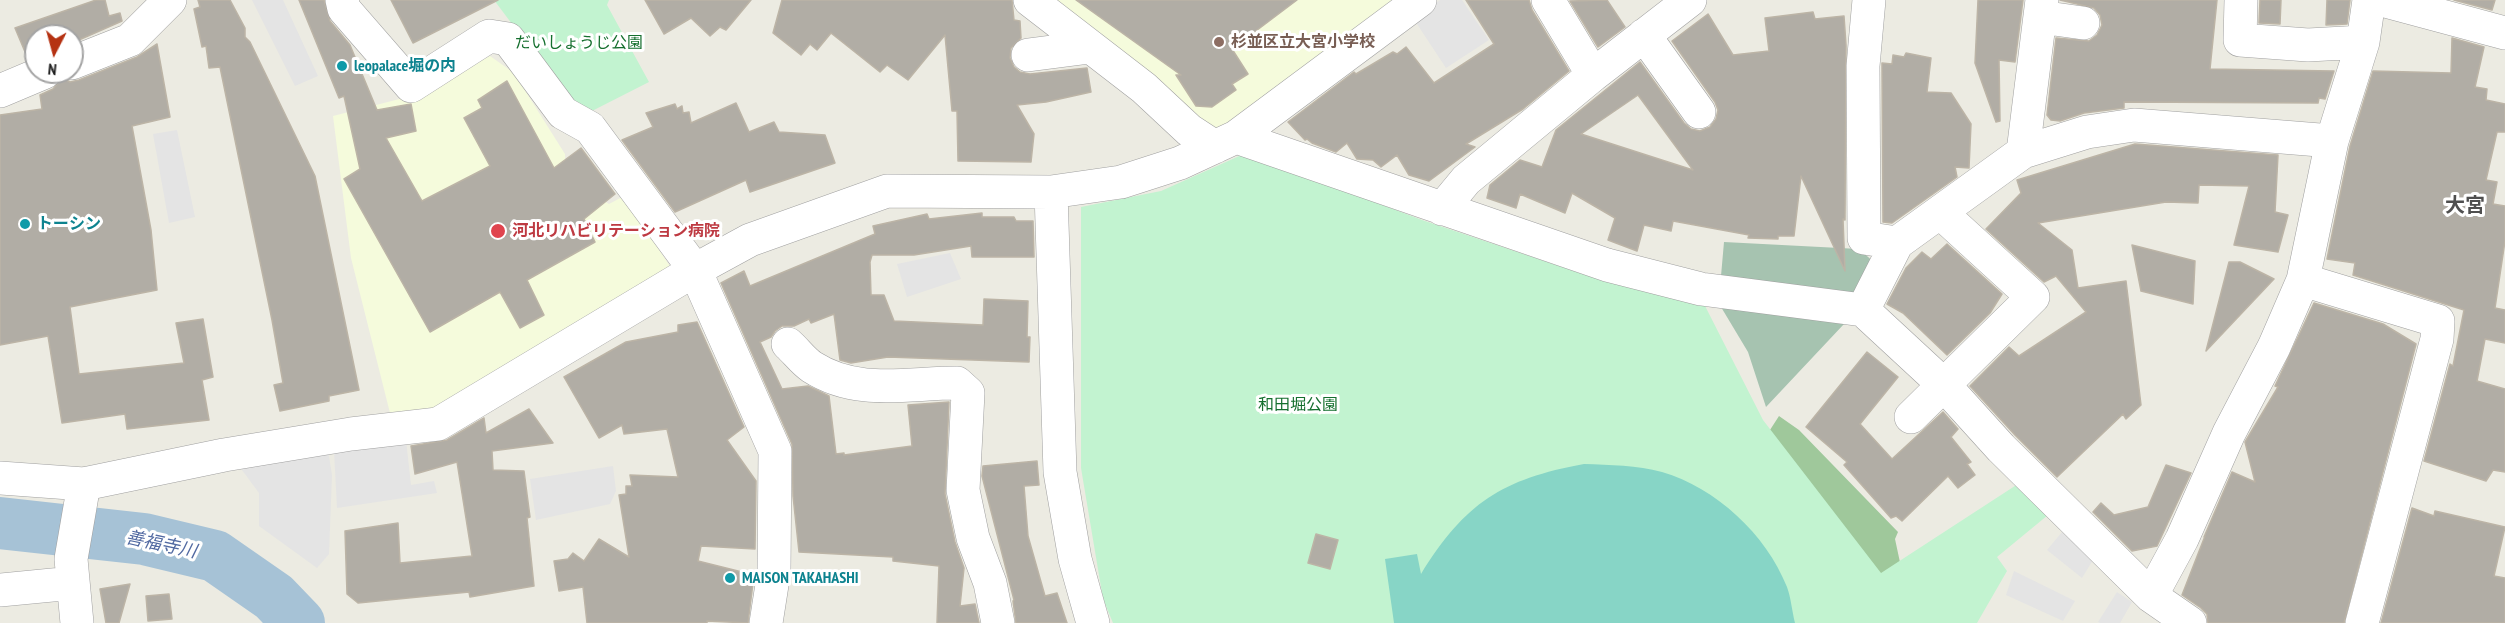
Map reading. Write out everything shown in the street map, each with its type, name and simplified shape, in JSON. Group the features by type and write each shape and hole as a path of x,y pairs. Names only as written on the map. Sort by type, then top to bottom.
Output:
{"street":[{"path":"84,58 130,40 170,0"},
{"path":"342,0 344,9 411,86 489,36 508,39 563,113 590,128 695,270 775,451 774,572 766,623"},
{"path":"1030,0 1144,88 1189,130 1442,209 1607,265 1701,289 1863,310 1944,385 2001,448 2151,596 2190,623"},
{"path":"0,478 83,492 224,456 351,435 438,424 695,270 750,240 887,191 1051,192 1121,182 1180,163 1225,142 1420,0"},
{"path":"1548,0 1593,75"},
{"path":"1442,209 1466,180 1593,75 1690,0"},
{"path":"1869,0 1863,66 1864,238 1897,243"},
{"path":"2241,0 2240,40 2308,45 2363,42"},
{"path":"2151,596 2182,539 2229,433 2274,347 2303,280 2332,141 2363,42 2369,0"},
{"path":"2382,0 2505,33"},
{"path":"2023,152 2041,8 2083,22"},
{"path":"1644,35 1699,112"},
{"path":"1028,54 1090,47"},
{"path":"0,91 24,81"},
{"path":"1863,310 1897,243 2023,152 2087,132 2134,124 2332,141"},
{"path":"1051,192 1060,472 1075,559 1093,623"},
{"path":"1911,417 2033,297 1941,213"},
{"path":"2303,280 2438,321 2437,339 2362,623"},
{"path":"788,344 812,367 846,382 877,388 957,383 968,393 963,490 973,538 990,583 998,623"},
{"path":"77,623 72,571 83,492"},
{"path":"0,590 72,571"}],"shaded area":[{"path":"252,0 283,0 318,76 295,86"},
{"name":"杉並区立大宮小学校","path":"1046,0 1393,0 1220,131 1174,102"},
{"path":"1440,0 1462,0 1489,40 1446,68 1413,18"},
{"name":"河北リハビリテーション病院","path":"490,56 514,73 565,154 566,178 609,204 624,196 671,268 436,411 391,417 351,258 333,116 419,94"},
{"path":"177,130 195,217 169,223 153,134"},
{"path":"1724,242 1859,249 1876,264 1852,299 1721,276"},
{"path":"950,253 961,279 907,297 897,264"},
{"path":"1718,302 1844,324 1766,407 1748,352"},
{"path":"406,440 411,485 434,481 437,493 337,508 334,451"},
{"path":"328,450 332,475 329,554 317,568 259,526 259,493 239,466"},
{"path":"1584,464 1614,465 1662,472 1682,479 1720,501 1752,532 1778,567 1787,587 1795,623 1394,623 1385,559 1417,554 1421,574 1454,529 1488,498 1530,478"},
{"path":"613,466 616,491 610,504 536,520 530,479"},
{"path":"2062,532 2093,560 2082,578 2047,550"},
{"path":"2014,571 2075,601 2063,621 2006,595"},
{"path":"2117,592 2132,602 2120,623 2098,622"}],"green space":[{"name":"だいしょうじ公園","path":"494,0 609,0 607,5 649,82 590,112 572,104"},
{"name":"和田堀公園","path":"1246,153 1422,220 1601,280 1701,298 1763,420 1881,573 2021,482 2048,515 1997,557 2007,571 1977,623 1113,623 1103,599 1081,468 1081,207 1161,191"},
{"path":"1779,416 1799,430 1898,532 1895,539 1907,595 1837,623 1759,447"}],"building":[{"path":"96,0 105,0 109,16 120,13 122,21 84,38 84,24 27,24"},
{"path":"198,0 230,0 245,28 245,37 250,42 315,176 359,390 329,396 329,401 280,411 274,385 283,383 272,320 220,67 209,68 206,46 202,47 194,9 200,7"},
{"path":"299,0 324,0 330,21 350,45 377,110 411,104 416,131 386,138 422,201 490,166 464,118 482,108 478,100 507,81 554,168 581,148 615,194 584,219 595,242 527,280 544,315 520,328 500,292 430,332 344,179 360,169 344,96 339,98"},
{"path":"391,0 498,0 413,43"},
{"path":"645,0 751,0 726,30 720,27 710,36 691,18 664,34"},
{"path":"782,0 1012,0 1014,20 1020,21 1021,38 1011,48 1010,58 1014,67 1020,72 1030,74 1087,68 1091,92 1046,102 1017,105 1034,134 1031,162 958,161 957,111 952,111 945,35 908,80 887,65 880,72 831,33 817,50 810,44 801,55 773,33"},
{"path":"1076,0 1297,0 1232,49 1248,74 1232,84 1236,90 1212,107 1196,106 1176,75 1181,75"},
{"path":"1466,0 1529,0 1532,10 1569,71 1523,109 1466,144 1475,147 1429,181 1409,175 1397,155 1381,167 1373,160 1357,159 1347,143 1336,152 1305,140 1288,122 1354,72 1356,74 1393,52 1397,54 1406,47 1434,83 1494,44"},
{"path":"1607,0 1625,27 1598,47 1570,1"},
{"path":"1978,0 2023,0 2015,62 1999,60 2000,121 1996,122 1975,63"},
{"path":"2060,0 2217,0 2210,69 2334,71 2325,99 2319,98 2318,103 2124,102 2124,108 2084,113 2060,121 2051,120 2047,115 2056,38 2089,41 2097,35 2102,25 2100,15 2094,8"},
{"path":"2260,0 2281,0 2280,24 2259,23"},
{"path":"2327,0 2350,0 2347,24 2326,25"},
{"path":"2454,0 2495,0 2492,10"},
{"path":"1813,12 1815,19 1844,16 1846,45 1845,220 1843,219 1845,271 1801,176 1794,236 1778,236 1778,239 1748,238 1749,235 1673,221 1671,231 1644,225 1637,251 1608,240 1615,218 1572,193 1565,213 1520,194 1516,208 1487,198 1490,185 1520,160 1542,167 1556,130 1640,62 1684,123 1691,129 1700,131 1710,127 1716,119 1718,110 1715,102 1672,41 1708,14 1733,55 1769,51 1765,18","holes":["1638,95 1693,170 1581,134"]},
{"path":"24,25 24,49 15,28"},
{"path":"2452,38 2484,47 2475,87 2487,89 2486,100 2505,104 2505,132 2497,132 2486,180 2497,182 2493,204 2505,206 2505,241 2495,308 2505,310 2505,343 2485,339 2477,381 2505,389 2505,472 2493,470 2486,481 2424,461 2450,364 2453,366 2464,310 2353,275 2355,263 2327,259 2350,146 2373,71 2451,73"},
{"path":"157,44 170,117 132,126 151,230 157,290 70,307 79,374 184,363 176,323 203,319 213,377 202,380 209,420 127,429 125,414 62,423 48,336 0,345 0,115 42,109 40,95 53,89 57,84 84,84 84,78 137,57"},
{"path":"1906,53 1931,58 1927,92 1951,93 1971,124 1969,168 1955,167 1957,177 1892,223 1883,222 1882,63 1892,64 1893,55 1904,57"},
{"path":"736,103 749,132 774,122 779,132 825,135 835,163 750,192 746,180 675,212 622,140 653,127 646,113 675,104 677,109 682,106 683,113 689,112 691,123"},
{"path":"2135,144 2278,155 2275,212 2288,215 2278,252 2234,245 2249,186 2199,185 2198,203 2166,202 2038,223 2072,250 2078,288 2126,281 2141,405 2126,419 2123,414 2057,477 1970,386 2009,347 2019,356 2086,312 2056,276 2044,282 1986,229 2021,193 2017,180"},
{"path":"982,213 982,217 1014,217 1016,221 1033,221 1034,257 972,257 971,246 914,255 872,255 870,262 871,295 884,295 894,321 983,325 984,299 1028,301 1029,362 888,357 851,363 840,360 834,314 811,323 809,319 794,326 782,326 771,337 760,342 782,389 808,386 829,396 836,454 844,453 844,455 912,446 908,405 949,402 945,494 955,542 964,568 960,606 975,604 979,623 937,623 939,566 893,561 893,557 799,552 793,496 792,444 721,283 744,271 750,286 875,234 873,226 927,214 929,219"},
{"path":"1947,244 2002,294 1990,313 1947,355 1903,313 1887,304 1906,268 1922,252 1931,259"},
{"path":"2132,245 2195,261 2193,304 2141,291"},
{"path":"2229,262 2240,262 2274,279 2206,351"},
{"path":"2314,303 2383,324 2416,344 2344,623 2208,623 2207,614 2182,595 2232,472 2255,482 2245,442 2278,387 2275,386"},
{"path":"697,322 744,427 727,440 756,481 755,549 701,546 698,561 754,575 748,623 707,621 707,623 587,623 583,587 559,591 554,561 568,559 573,553 584,561 599,539 629,557 619,495 626,494 626,486 632,486 630,475 678,477 667,429 624,434 622,425 599,438 564,377 626,342 678,332 678,325"},
{"path":"1867,352 1898,377 1860,424 1892,459 1943,412 1958,429 1951,437 1971,462 1967,464 1975,475 1958,488 1948,476 1902,521 1896,516 1891,518 1844,465 1847,462 1806,427"},
{"path":"529,409 553,443 492,451 493,470 524,471 530,517 527,518 534,586 470,597 469,592 358,603 347,594 345,531 398,523 400,563 472,556 457,462 415,474 411,446 447,440 484,418 486,433"},
{"path":"1037,461 1039,485 1024,486 1028,536 1045,596 1057,593 1067,623 1016,623 1014,600 982,476 983,466"},
{"path":"2166,465 2191,473 2157,546 2132,551 2093,512 2101,503 2114,515 2148,507"},
{"path":"2412,508 2434,516 2435,511 2505,527 2494,576 2505,578 2505,623 2381,623"},
{"path":"1316,534 1338,540 1330,569 1308,563"},
{"path":"130,584 119,623 106,623 100,589"},
{"path":"169,594 172,619 148,621 146,596"}],"waterway":[{"name":"善福寺川","path":"0,523 144,539 215,556 274,597 299,623"}],"place":[{"name":"杉並区立大宮小学校","path":"1219,42"},
{"name":"leopalace堀の内","path":"342,66"},
{"name":"トーシン","path":"25,224"},
{"name":"河北リハビリテーション病院","path":"498,231"},
{"name":"MAISON TAKAHASHI","path":"730,578"}],"district":[{"name":"大宮","path":"2465,206"}]}
